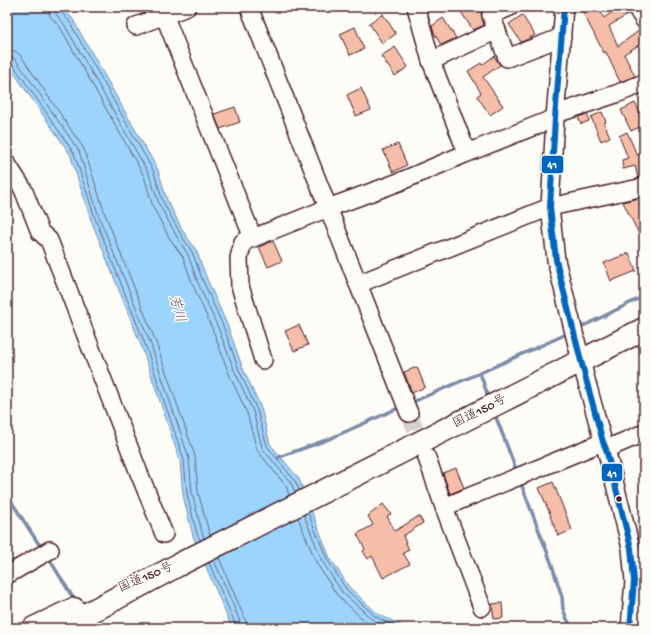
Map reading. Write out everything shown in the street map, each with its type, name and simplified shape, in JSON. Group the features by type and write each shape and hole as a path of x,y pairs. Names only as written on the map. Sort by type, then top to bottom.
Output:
{"highway":[{"name":"国道150号","path":"61,628 180,564 644,329"},
{"name":"国道150号","path":"34,628 136,581 180,564"}],"street":[{"path":"136,26 163,11 187,7"},
{"path":"249,7 409,413"},
{"path":"416,7 431,61 467,153"},
{"path":"510,7 491,15 507,58 562,36"},
{"path":"564,7 555,116 550,207 556,260 581,361 605,446 631,548 634,581 630,628"},
{"path":"636,7 644,20"},
{"path":"163,11 253,238"},
{"path":"431,61 497,30"},
{"path":"263,360 240,286 239,258 243,242 328,208 399,182 555,116 644,83"},
{"path":"8,167 23,189 40,232 49,240 138,473 164,534"},
{"path":"358,284 550,207 644,187"},
{"path":"444,507 605,446 644,433"},
{"path":"427,458 482,606"},
{"path":"7,576 44,553"},
{"path":"634,581 642,606 644,618"}],"water":[{"name":"芳川","path":"7,7 62,7 72,18 158,170 167,200 183,231 196,250 228,327 243,369 261,408 270,444 299,479 330,558 349,587 378,614 407,628 232,628 193,536 183,495 180,461 141,345 91,220 70,154 7,63"}],"building":[{"path":"468,7 477,7 481,13 484,25 473,30 461,12"},
{"path":"580,7 598,7 604,18 619,7 626,7 629,14 609,26 618,46 640,30 644,38 644,42 624,54 635,76 620,82 606,52 604,53"},
{"path":"383,14 396,34 382,43 369,23"},
{"path":"522,15 535,35 521,42 509,24"},
{"path":"443,18 456,38 441,45 432,26"},
{"path":"355,27 364,49 350,55 340,34"},
{"path":"395,47 408,67 395,76 381,56"},
{"path":"494,56 500,65 483,77 503,106 490,115 477,96 481,93 468,71 481,63 482,65"},
{"path":"361,88 371,110 356,116 347,95"},
{"path":"635,103 644,121 644,125 631,131 621,110"},
{"path":"235,107 240,122 220,129 214,114"},
{"path":"602,112 606,122 604,123 610,137 601,141 591,117"},
{"path":"587,114 589,121 581,124 578,117"},
{"path":"627,132 637,155 641,154 644,163 644,177 638,178 635,166 623,169 622,160 628,158 619,136"},
{"path":"398,144 407,165 393,172 383,150"},
{"path":"639,198 644,212 644,244 623,202"},
{"path":"273,241 282,261 268,267 259,247"},
{"path":"629,253 636,271 611,281 604,263"},
{"path":"299,325 308,345 294,351 285,331"},
{"path":"417,367 425,387 412,393 404,372"},
{"path":"456,468 464,488 450,494 443,473"},
{"path":"553,482 572,530 558,536 539,488"},
{"path":"383,504 391,514 387,516 395,531 419,516 423,523 403,536 409,550 403,553 410,564 383,578 372,556 368,559 363,551 365,549 357,534 373,525 368,516"},
{"path":"502,603 503,618 494,619 492,604"}],"waterway":[{"path":"579,328 644,296"},
{"path":"415,401 569,333"},
{"path":"480,373 489,399"},
{"path":"278,458 329,439 396,409"},
{"path":"494,412 517,472"},
{"path":"520,481 551,562 562,597 563,609 572,628"},
{"path":"7,495 42,549"},
{"path":"48,557 75,601"},
{"path":"88,622 92,628"}],"tunnel":[{"path":"409,413 425,453"}],"transit line":[{"name":"41","path":"564,7 555,118 550,207 556,260 581,361 606,449 631,548 634,581 630,628"}]}
